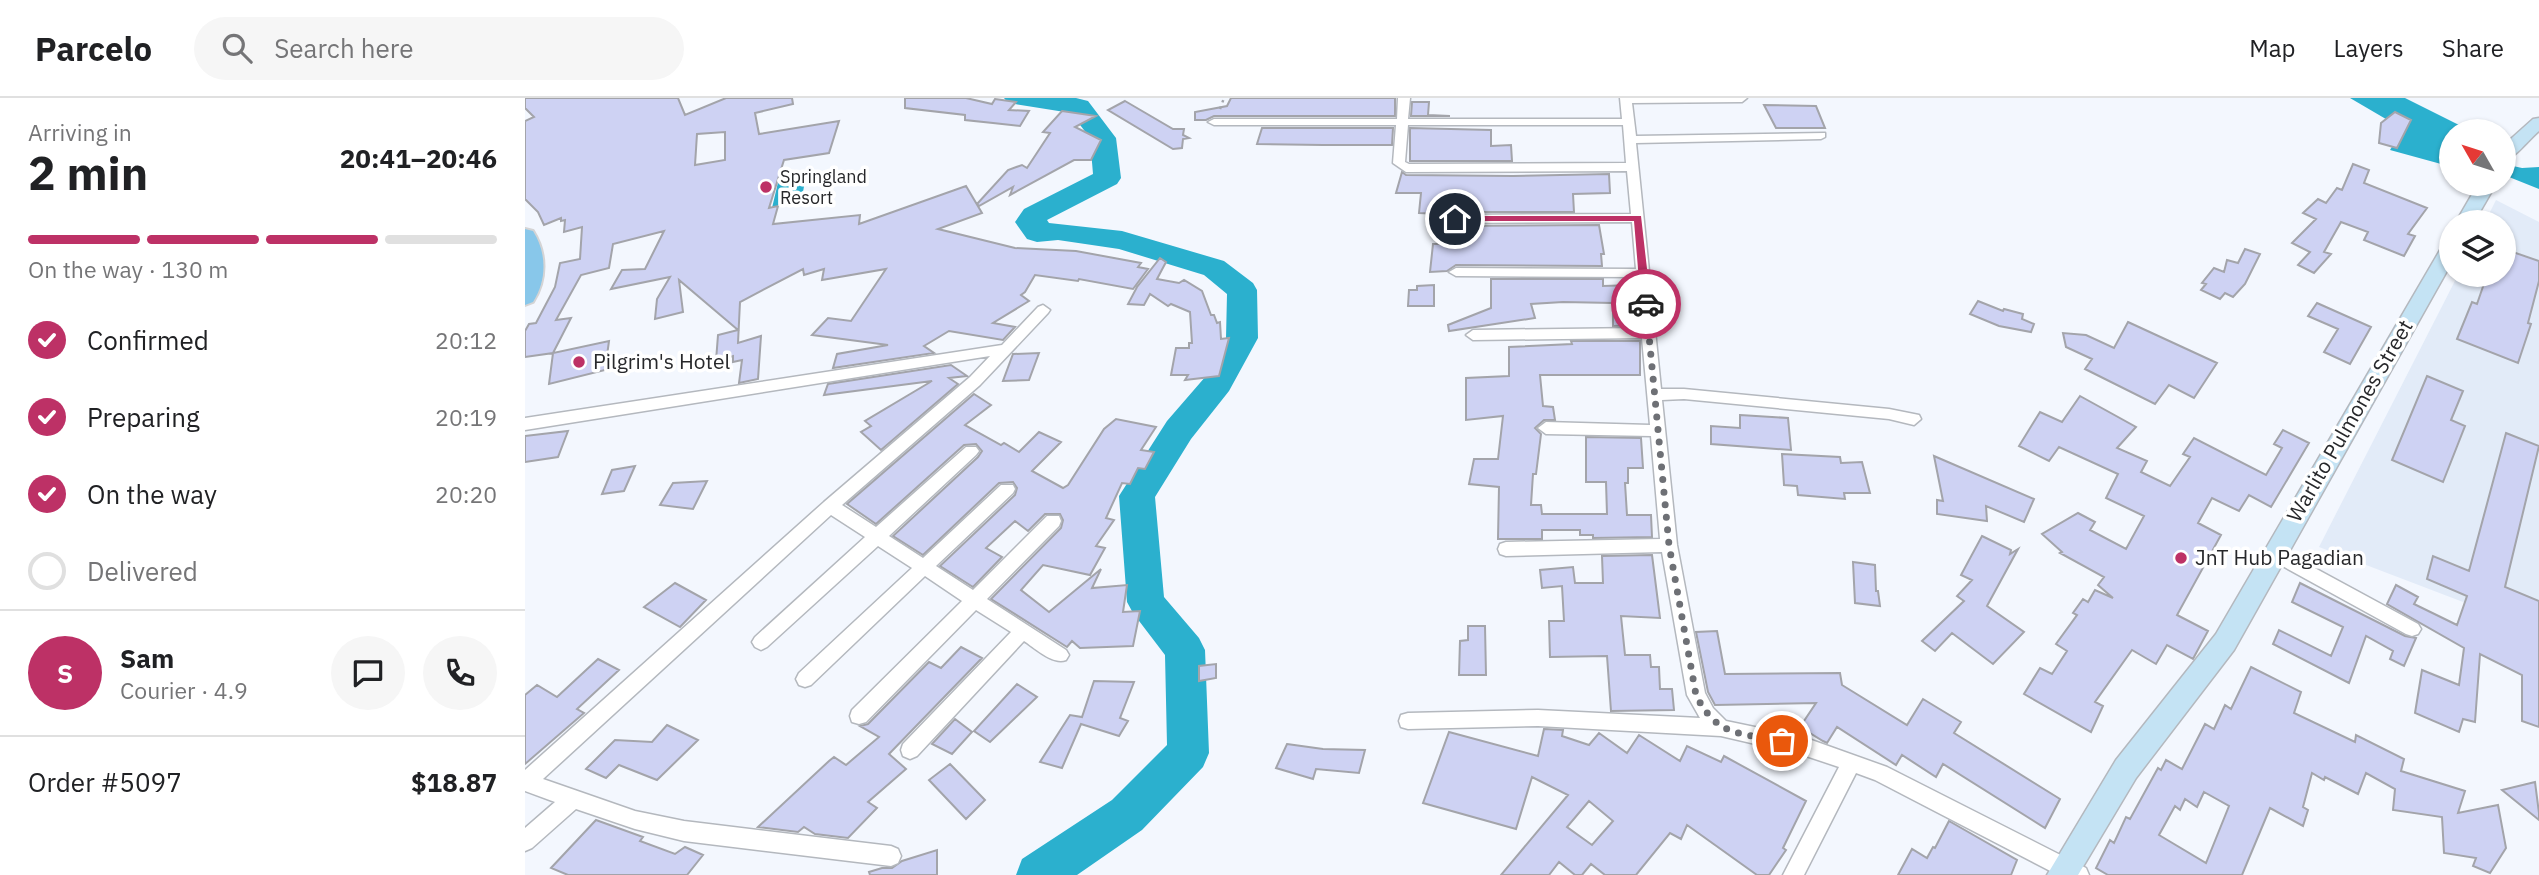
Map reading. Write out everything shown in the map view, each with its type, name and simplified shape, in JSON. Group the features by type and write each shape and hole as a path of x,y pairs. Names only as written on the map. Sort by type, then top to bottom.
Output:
{"main road":[{"path":"525,236 532,248 525,297"}],"street":[{"path":"1404,98 1399,163 1406,168 1633,167"},
{"path":"1721,728 1707,714 1696,695 1669,545 1627,99 1742,99"},
{"path":"1214,122 1629,122"},
{"path":"2517,140 2539,123"},
{"path":"1630,140 1821,135"},
{"path":"1455,219 1638,218"},
{"name":"Warlito Pulmones Street","path":"2069,872 2126,769 2225,642 2439,267"},
{"path":"1456,272 1643,273"},
{"path":"891,856 684,831 635,820 526,782 830,506 975,381 1043,310"},
{"path":"1473,335 1649,333"},
{"path":"525,424 1005,349"},
{"path":"1655,396 1683,394 1889,414 1914,419"},
{"path":"1546,428 1658,431"},
{"path":"761,642 971,451"},
{"path":"805,678 1007,489"},
{"path":"830,506 1060,655"},
{"path":"859,716 1053,521"},
{"path":"1506,549 1669,545"},
{"path":"2274,553 2412,629"},
{"path":"910,750 1023,631"},
{"path":"1408,720 1538,718 1721,728 1803,746 1889,777 2069,872"},
{"path":"1793,875 1851,763"},
{"path":"525,841 574,798"}],"shaded area":[{"path":"2496,200 2516,210 2491,210"},
{"path":"2516,210 2539,222 2539,631 2319,547 2452,287 2516,287"}],"water":[{"path":"2350,98 2405,98 2447,119 2439,119 2439,163 2390,150 2395,142 2391,122"},
{"path":"2517,167 2539,167 2539,189 2517,180"},
{"path":"807,170 801,203 772,208 780,174"}],"building":[{"path":"525,98 678,98 685,115 726,98 792,98 793,104 755,113 759,134 839,121 829,153 784,160 769,208 778,206 773,224 860,215 859,224 966,186 982,213 938,229 1015,248 1076,251 1141,263 1138,267 1148,269 1133,289 1079,279 1035,275 1021,295 1029,301 993,323 1015,327 1003,340 949,331 924,346 934,353 833,368 837,354 888,345 812,335 828,318 851,321 886,269 822,280 824,269 804,275 803,269 740,302 738,343 761,336 758,379 739,383 742,360 733,362 733,356 716,361 718,335 738,330 679,280 683,312 655,319 657,299 670,277 611,289 622,270 645,269 664,231 613,244 609,268 581,275 556,320 571,318 553,353 525,357 525,331 529,324 536,323 555,287 560,263 580,259 582,227 564,232 565,220 561,221 561,218 544,225 538,212 525,199 525,121 534,117 525,108","holes":["725,132 725,160 695,165 697,134"]},
{"path":"905,98 966,98 992,104 995,99 1016,102 1009,110 1029,111 1020,126 965,120 965,115 905,108"},
{"path":"1231,98 1395,98 1395,116 1214,116 1206,120 1195,120 1195,112 1227,106"},
{"path":"1125,101 1173,129 1184,129 1183,135 1189,138 1183,139 1182,148 1173,149 1108,110"},
{"path":"1412,102 1429,102 1428,115 1450,116 1411,116"},
{"path":"1764,105 1816,106 1825,128 1776,128"},
{"path":"1062,111 1096,116 1075,127 1101,140 1091,160 1074,160 1010,195 1013,187 979,206 977,204 1008,170 1022,165 1027,168 1050,133 1043,132"},
{"path":"2395,112 2411,120 2397,148 2379,143 2381,123"},
{"path":"1262,128 1393,128 1392,145 1257,144"},
{"path":"1410,128 1491,130 1491,146 1511,145 1512,161 1410,161"},
{"path":"2353,164 2369,170 2364,183 2427,208 2408,234 2415,236 2404,256 2364,240 2368,232 2341,222 2324,252 2331,254 2314,273 2298,265 2310,252 2292,243 2316,219 2303,213 2318,199 2326,203 2337,188 2342,190"},
{"path":"1402,172 1406,175 1609,174 1610,193 1573,194 1574,212 1455,212 1447,218 1455,226 1599,225 1604,254 1601,254 1602,266 1456,265 1447,271 1430,272 1433,244 1439,244 1442,214 1419,213 1421,193 1396,193"},
{"path":"2245,249 2260,254 2245,284 2233,297 2225,293 2220,299 2201,290 2206,284 2202,283 2214,268 2224,272 2227,260 2238,263"},
{"path":"2516,253 2539,261 2539,281 2528,323 2531,324 2518,363 2457,339 2472,302 2477,304 2483,287 2516,287"},
{"path":"1160,258 1166,262 1157,279 1179,283 1184,280 1202,291 1211,315 1214,315 1217,323 1220,322 1221,339 1229,338 1219,376 1185,380 1188,375 1171,375 1176,348 1189,348 1189,343 1192,343 1190,312 1171,304 1168,306 1150,294 1144,305 1128,304 1137,287"},
{"path":"1491,279 1603,279 1603,286 1634,285 1638,325 1613,326 1613,303 1563,302 1531,304 1535,318 1449,331 1448,325 1491,308"},
{"path":"1434,285 1434,306 1408,306 1409,290 1417,290 1417,286"},
{"path":"1978,301 2003,311 2004,309 2023,314 2022,319 2034,324 2031,332 1999,326 1970,314"},
{"path":"2317,303 2371,327 2350,364 2324,352 2338,329 2308,316"},
{"path":"2128,322 2217,363 2194,398 2169,385 2155,404 2085,369 2092,359 2066,347 2063,333 2086,335 2114,348"},
{"name":"Pilgrim's Hotel","path":"609,341 605,370 549,384 553,353"},
{"path":"1571,341 1640,341 1640,375 1540,375 1543,406 1553,407 1555,420 1544,420 1535,428 1541,434 1536,474 1533,474 1531,505 1541,505 1542,514 1607,514 1606,482 1586,482 1586,437 1641,438 1643,468 1628,468 1628,483 1625,483 1627,515 1651,515 1652,537 1593,538 1593,535 1580,535 1580,530 1542,530 1542,539 1498,539 1499,487 1469,484 1474,459 1498,459 1503,416 1466,420 1466,378 1509,376 1509,347 1572,344"},
{"path":"1039,353 1029,380 1003,381 1013,354"},
{"path":"951,365 967,376 949,378 958,384 881,450 861,432 871,426 865,421 932,381 824,395 828,384"},
{"path":"2427,376 2463,391 2451,420 2465,426 2443,482 2392,460"},
{"path":"974,394 991,405 965,425 1001,445 1004,443 1019,452 1039,432 1061,442 1032,471 1063,488 1068,485 1104,429 1116,419 1156,427 1141,450 1154,452 1145,469 1138,468 1130,484 1122,483 1106,518 1114,520 1096,546 1105,548 1090,575 1043,565 1021,590 1049,612 1101,569 1092,588 1127,585 1123,612 1140,611 1133,646 1080,648 1072,641 1067,647 991,599 1061,528 1063,520 1060,514 1045,514 1028,531 1015,521 986,548 1002,557 973,587 940,566 1015,495 1017,488 1013,482 999,483 923,555 893,536 978,457 982,451 976,444 964,445 876,524 847,504"},
{"path":"2080,396 2136,427 2117,448 2147,461 2141,472 2170,486 2190,457 2183,454 2194,438 2266,475 2282,448 2274,444 2283,430 2309,443 2271,507 2249,495 2239,511 2212,498 2198,523 2221,535 2177,615 2208,631 2193,659 2167,645 2156,664 2132,650 2095,702 2103,706 2091,732 2024,694 2040,668 2052,674 2067,651 2056,644 2077,615 2073,613 2083,599 2088,602 2095,590 2113,598 2098,585 2104,577 2060,553 2062,552 2042,534 2078,513 2095,522 2090,530 2126,549 2144,516 2106,498 2118,474 2059,447 2049,461 2019,446 2040,412 2062,422"},
{"path":"1740,415 1788,418 1791,450 1711,444 1711,426 1740,428"},
{"path":"568,431 558,457 525,462 525,436"},
{"path":"2506,433 2539,446 2505,587 2539,601 2539,727 2522,721 2522,675 2480,654 2475,722 2463,719 2459,732 2415,713 2422,670 2459,685 2464,648 2387,604 2396,585 2418,597 2414,604 2457,625 2467,596 2427,579 2433,556 2469,571"},
{"path":"1782,454 1840,457 1841,463 1862,462 1870,493 1844,493 1845,499 1798,495 1797,486 1784,485"},
{"path":"1934,456 2034,499 2024,522 1986,506 1987,521 1937,514 1937,500 1943,501"},
{"path":"635,466 624,491 602,494 612,470"},
{"path":"707,481 693,509 660,505 673,483"},
{"path":"1982,536 2011,550 2010,554 2018,549 1987,606 2024,632 1993,664 1952,633 1935,651 1922,641 1964,601 1957,596 1972,580 1961,575"},
{"path":"1652,555 1660,618 1621,616 1625,655 1650,655 1651,667 1659,667 1660,689 1672,689 1674,710 1611,711 1607,656 1550,657 1549,621 1564,621 1562,586 1542,588 1540,570 1573,567 1575,583 1603,583 1602,556"},
{"path":"1853,562 1875,565 1876,591 1880,606 1855,603"},
{"path":"675,583 706,600 680,627 644,607"},
{"path":"2300,583 2405,636 2416,638 2404,666 2390,659 2393,651 2366,636 2349,683 2273,644 2279,630 2331,656 2343,627 2292,602"},
{"path":"1468,626 1485,626 1486,675 1459,675 1460,641 1468,640"},
{"path":"1717,631 1725,674 1840,673 1842,685 1907,725 1923,699 1961,722 1954,733 2060,799 2045,828 1943,764 1936,777 1902,755 1896,765 1837,727 1827,743 1823,741 1800,727 1816,703 1715,705 1708,692 1696,632"},
{"path":"961,647 982,658 889,754 906,769 868,802 877,808 848,838 815,834 804,827 798,832 758,827 834,757 846,765 879,737 860,726 868,724 929,662 941,668"},
{"path":"598,659 619,670 577,709 584,713 525,764 525,695 537,685 557,697"},
{"path":"1216,664 1216,678 1199,681 1199,666"},
{"path":"2251,667 2301,692 2294,713 2355,742 2356,735 2404,759 2401,771 2465,791 2458,813 2498,805 2506,848 2490,873 2473,866 2476,858 2444,853 2442,817 2393,810 2395,789 2366,773 2358,794 2312,773 2303,807 2308,810 2303,826 2270,808 2242,875 2108,875 2096,868 2110,840 2114,843 2126,817 2130,819 2158,768 2161,770 2166,760 2182,769 2205,724 2214,729 2225,705 2231,709","holes":["2204,792 2229,806 2206,863 2159,835 2175,806 2180,810 2185,799 2197,807"]},
{"path":"1094,681 1134,682 1120,718 1128,721 1119,736 1081,724 1062,768 1040,762 1070,715 1082,717"},
{"path":"1017,684 1037,697 990,742 974,731"},
{"path":"955,719 972,732 952,754 932,744"},
{"path":"667,725 698,740 657,780 619,765 606,778 586,769 615,740 652,742"},
{"path":"1544,729 1563,730 1562,736 1589,745 1599,733 1627,753 1639,735 1680,761 1687,746 1721,762 1724,756 1806,801 1783,848 1786,850 1769,875 1757,875 1687,825 1681,839 1670,833 1636,875 1605,875 1591,864 1582,875 1575,875 1559,862 1549,875 1501,875 1568,795 1532,777 1516,829 1423,803 1449,732 1538,756","holes":["1589,801 1613,821 1592,845 1567,827"]},
{"path":"1287,744 1323,749 1365,750 1359,773 1316,769 1313,779 1276,768"},
{"path":"950,764 985,800 966,819 929,780"},
{"path":"2535,782 2539,813 2539,820 2502,790"},
{"path":"596,820 643,837 640,841 675,854 685,847 703,855 687,875 568,875 551,868"},
{"path":"1949,821 2017,860 2011,875 1898,875 1912,849 1927,858"},
{"path":"937,850 937,875 870,875 869,872 892,868 902,861"}],"waterway":[{"path":"1017,98 1079,106 1103,138 1107,178 1034,215 1029,222 1037,226 1037,233 1058,231 1122,240 1214,268 1242,290 1242,338 1218,383 1179,430 1137,496 1146,602 1185,650 1188,753 1127,815 1038,875"}],"way so far":[{"path":"1646,304 1669,545 1696,695 1707,714 1721,728 1782,741"}],"place":[{"name":"Springland Resort","path":"766,187"},
{"name":"Pilgrim's Hotel","path":"579,362"},
{"name":"JnT Hub Pagadian","path":"2181,558"}],"route":[{"path":"1455,219 1638,218 1646,304"}]}
